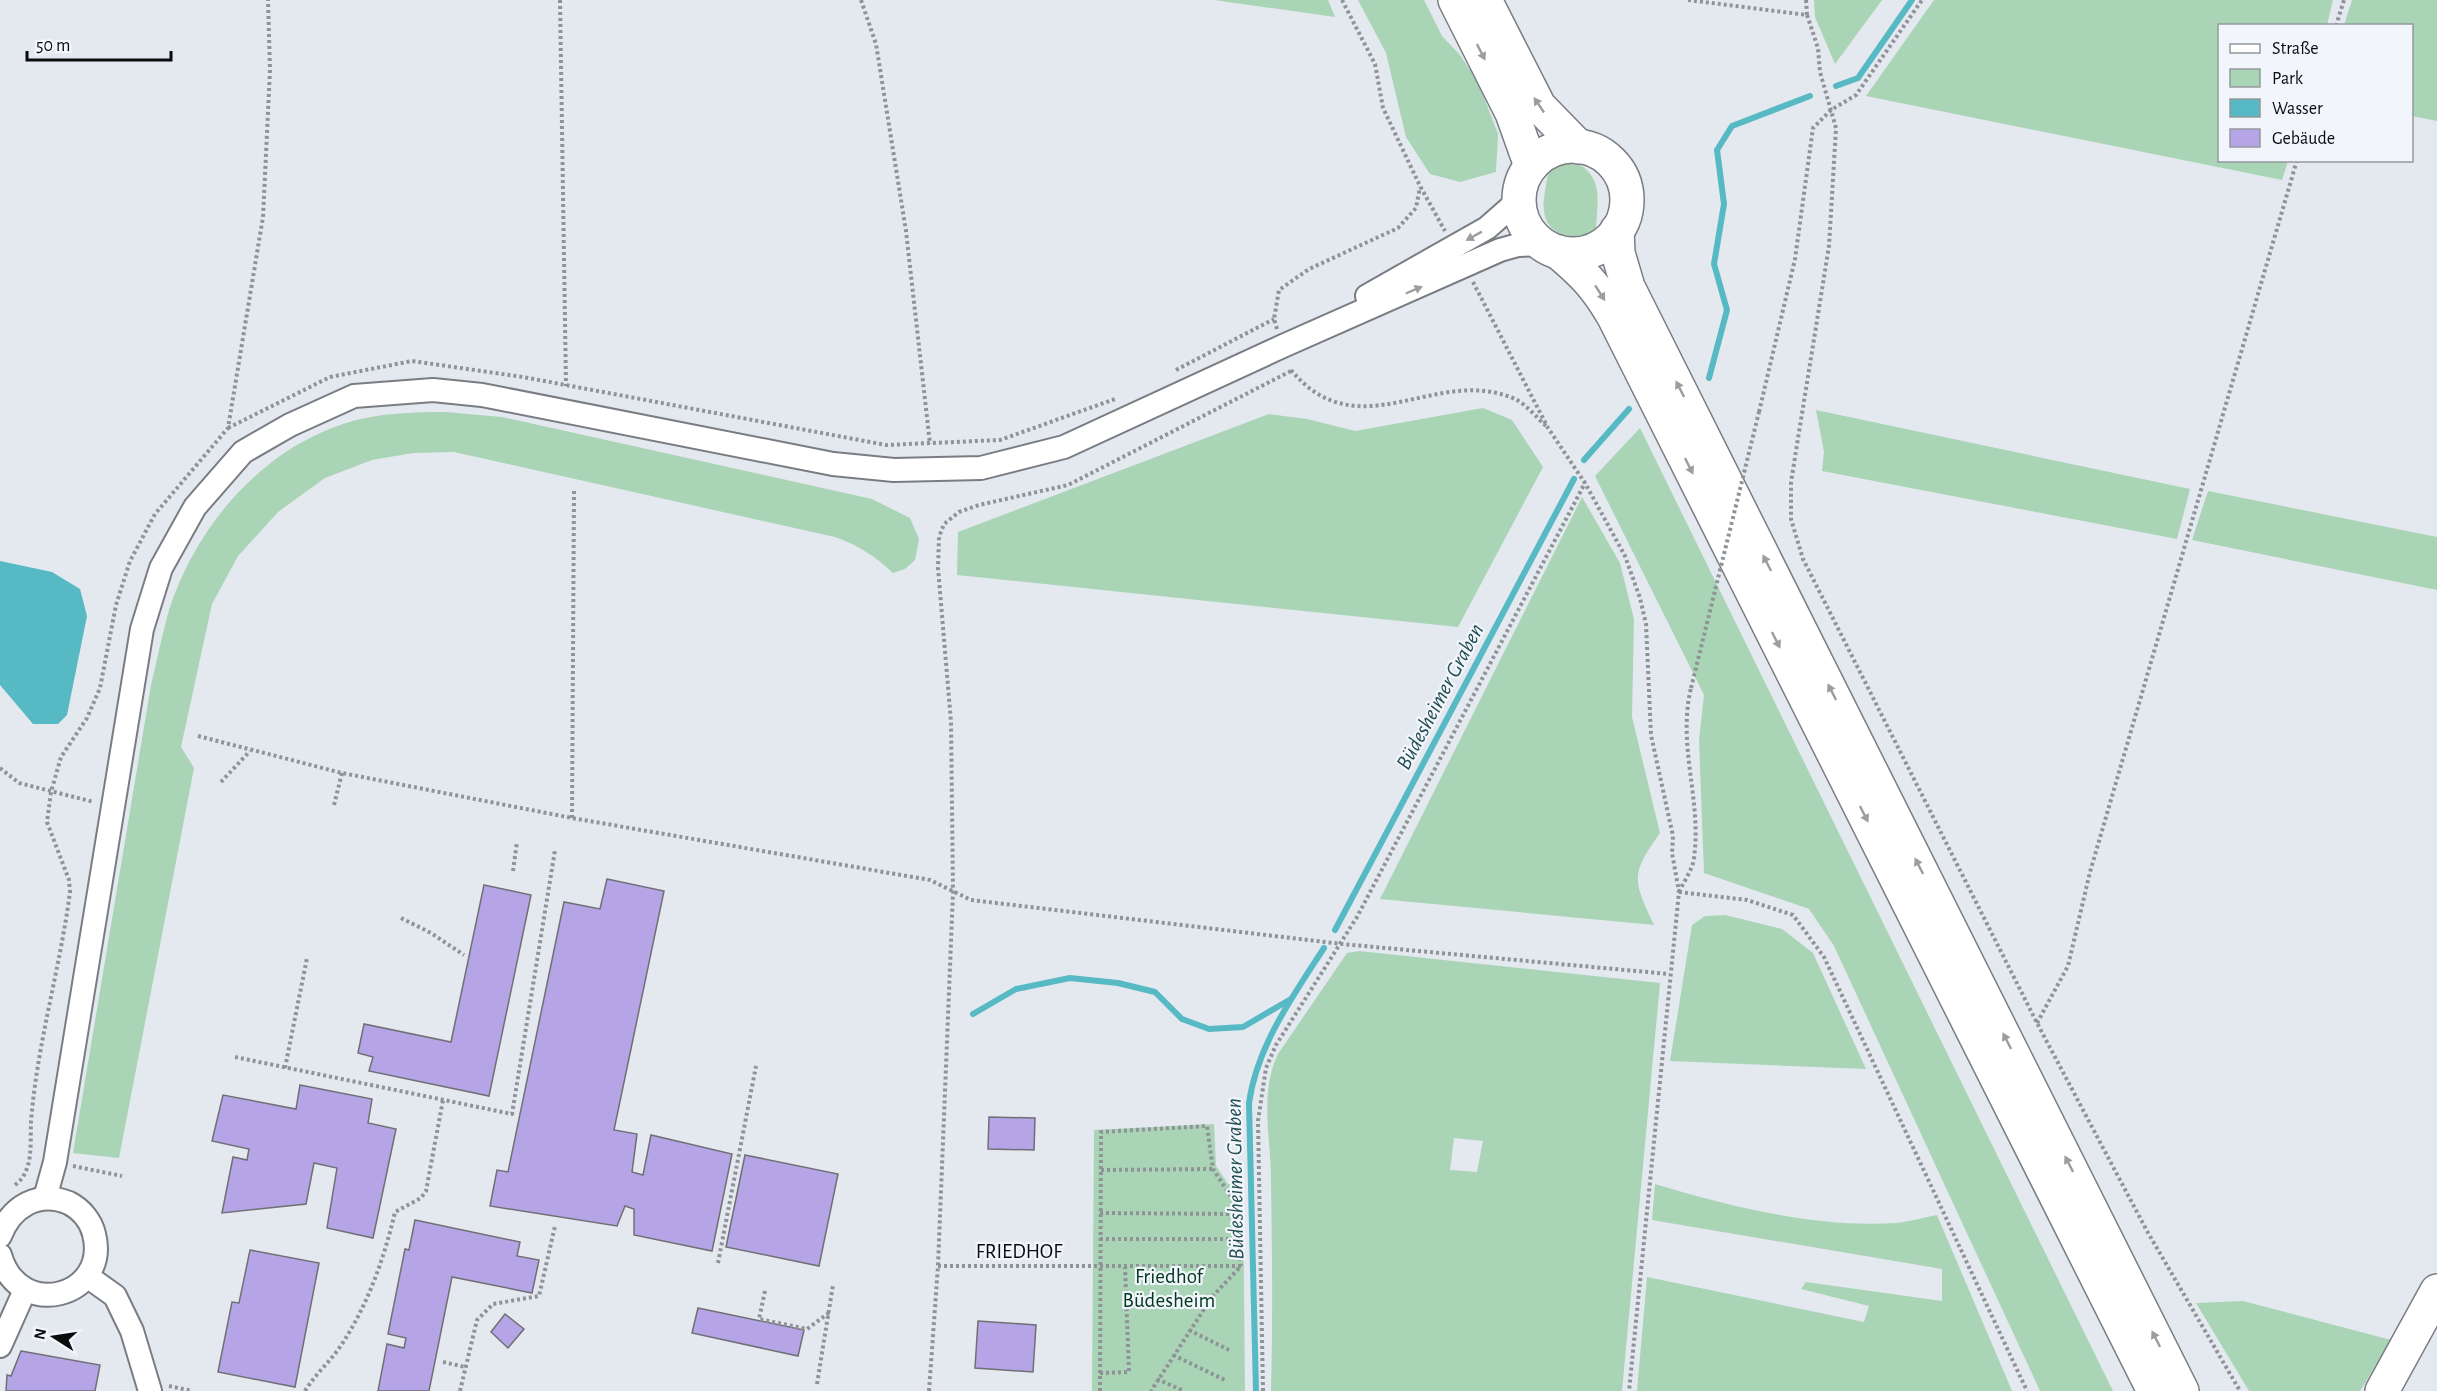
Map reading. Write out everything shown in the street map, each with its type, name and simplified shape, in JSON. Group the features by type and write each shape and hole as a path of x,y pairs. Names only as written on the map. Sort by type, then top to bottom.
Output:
{"main road":[{"path":"1455,0 1512,113 1531,166"},
{"path":"1485,0 1539,106 1579,147"},
{"path":"1550,248 1585,253 1598,248 1617,230 1624,216 1626,201 1624,185 1618,171 1608,159 1595,151 1569,146 1548,152 1531,166 1520,188 1520,209 1526,227 1550,248 1582,270 1599,289 2154,1391"},
{"path":"1617,230 1618,253 1628,287 2182,1391"},
{"path":"2382,1391 2437,1291"}],"street":[{"path":"1283,345 1487,228 1520,199"},
{"path":"45,1198 55,1162 142,629 161,568 195,507 243,452 290,425 354,396 433,390 482,394 833,464 894,470 958,470 1012,463 1064,447 1283,345 1510,247 1550,248"},
{"path":"0,1236 6,1221 16,1209 30,1201 45,1198 60,1199 74,1205 85,1215 93,1227 97,1244 95,1261 87,1276 65,1292 38,1295 25,1290 12,1281 3,1268 0,1256"},
{"path":"87,1276 115,1296 132,1331 150,1391"},
{"path":"0,1346 25,1290"}],"path":[{"path":"560,0 566,386"},
{"path":"861,0 876,44 904,219 930,444"},
{"path":"1342,0 1375,64 1383,108 1420,186 1454,247"},
{"path":"1688,0 1807,15"},
{"path":"1806,0 1807,15 1818,48 1820,72 1836,128 1828,246 1791,482 1791,519 1803,559 2037,1023 2146,1231 2240,1391"},
{"path":"1679,892 1694,860 1695,811 1685,740 1686,710 1795,259 1813,128 1831,110 1856,95 1922,0"},
{"path":"2337,24 2343,0"},
{"path":"2037,1023 2068,966 2090,872 2296,162"},
{"path":"1420,186 1416,208 1398,228 1309,269 1279,290 1274,319 1291,371 1304,385 1330,402 1356,408 1386,406 1441,393 1481,390 1516,399 1548,428"},
{"path":"1465,267 1548,428 1586,483 1626,556 1640,598 1649,653 1648,707 1651,735 1673,836 1672,853 1679,892 1629,1391"},
{"path":"1168,374 1274,319"},
{"path":"228,428 330,377 412,361 566,386 843,439 886,445 1000,440 1116,398"},
{"path":"929,1391 938,1266 953,892 951,722 938,568 939,537 944,524 959,512 979,505 1068,485 1291,371"},
{"path":"1263,1391 1258,1144 1261,1088 1266,1068 1276,1045 1342,944 1586,483"},
{"path":"572,818 574,491"},
{"path":"198,736 250,751 342,772 572,818 930,880 970,900 1342,944 1669,974"},
{"path":"221,782 250,751"},
{"path":"0,768 19,783 113,806"},
{"path":"334,805 342,772"},
{"path":"513,871 517,842"},
{"path":"234,1057 512,1114 555,850"},
{"path":"1679,892 1747,900 1793,915 1824,957 2027,1391"},
{"path":"401,918 431,933 464,955"},
{"path":"285,1068 307,958"},
{"path":"718,1263 756,1066"},
{"path":"305,1391 316,1373 341,1346 362,1306 385,1256 395,1212 421,1198 426,1191 443,1100"},
{"path":"1100,1391 1101,1131 1208,1126 1213,1169 1232,1198 1237,1214 1240,1266 1212,1297 1150,1391"},
{"path":"9,1189 24,1177 30,1160"},
{"path":"1101,1170 1213,1169"},
{"path":"1100,1213 1237,1214"},
{"path":"460,1391 477,1320 493,1304 539,1296 555,1226"},
{"path":"1100,1239 1239,1239"},
{"name":"FRIEDHOF","path":"938,1266 1240,1266"},
{"path":"1100,1373 1129,1372 1125,1267"},
{"path":"817,1384 833,1285"},
{"path":"765,1292 759,1319 807,1329 830,1312"},
{"path":"1189,1330 1229,1350"},
{"path":"1173,1355 1227,1381"},
{"path":"443,1362 465,1367"},
{"path":"1157,1379 1184,1391"}],"green space":[{"path":"1214,0 1328,0 1335,17"},
{"path":"1358,0 1424,0 1442,36 1460,55 1478,82 1498,134 1496,172 1460,182 1430,174 1406,137 1386,53"},
{"path":"1814,0 1882,0 1835,64 1815,17"},
{"path":"1934,0 2333,0 2327,24 2218,24 2218,162 2288,162 2282,180 1866,96"},
{"path":"2352,0 2437,0 2437,121 2413,116 2413,24 2344,24"},
{"path":"1575,162 1591,175 1598,200 1596,230 1572,236 1557,232 1551,227 1546,220 1544,200 1548,168 1555,163"},
{"path":"1483,408 1512,420 1543,467 1458,627 957,575 958,532 1269,414 1307,419 1355,431"},
{"path":"1816,410 2190,489 2177,539 1822,471 1824,452"},
{"path":"446,412 502,417 872,499 910,518 919,539 915,560 905,569 893,573 866,552 835,537 454,452 413,453 372,460 325,478 278,512 238,556 212,604 181,747 194,768 119,1158 73,1153 151,685 169,610 181,579 214,522 235,496 258,473 284,453 313,437 355,420 394,414"},
{"path":"1640,428 2113,1391 2040,1391 1834,946 1809,909 1704,873 1699,740 1704,695 1595,476"},
{"path":"2208,491 2437,537 2437,590 2192,540"},
{"path":"1582,497 1620,563 1634,619 1632,717 1660,833 1643,859 1638,878 1642,898 1654,925 1380,899"},
{"path":"1725,915 1782,929 1813,953 1866,1069 1670,1061 1692,925 1705,916"},
{"path":"1359,951 1660,983 1622,1391 1271,1391 1271,1164 1267,1116 1269,1084 1278,1054 1347,953","holes":["1454,1138 1483,1141 1477,1172 1450,1170"]},
{"name":"Friedhof Büdesheim","path":"1214,1124 1216,1166 1228,1184 1243,1185 1245,1391 1092,1391 1094,1130"},
{"path":"1655,1184 1744,1208 1804,1219 1866,1224 1906,1222 1937,1215 2012,1391 1637,1391 1647,1277 1864,1322 1869,1306 1801,1289 1806,1282 1942,1301 1942,1269 1652,1220"},
{"path":"2243,1301 2391,1340 2360,1391 2249,1391 2196,1303"}],"water":[{"path":"0,561 52,572 80,589 87,616 67,715 58,724 33,724 0,685"}],"building":[{"path":"607,879 664,891 614,1130 637,1134 632,1172 643,1175 651,1135 732,1154 712,1251 634,1235 634,1209 625,1206 617,1226 490,1206 497,1170 508,1172 564,902 600,909"},
{"path":"484,885 531,895 489,1096 369,1071 373,1057 358,1053 364,1024 451,1042"},
{"path":"300,1085 372,1099 368,1123 396,1129 373,1238 327,1228 337,1168 314,1163 306,1204 222,1213 233,1157 247,1160 249,1149 212,1141 223,1095 296,1109"},
{"path":"989,1117 1035,1118 1034,1150 988,1149"},
{"path":"745,1155 838,1174 819,1266 726,1247"},
{"path":"415,1220 520,1242 517,1256 539,1260 532,1293 452,1277 429,1391 378,1391 387,1344 404,1348 406,1338 388,1334 405,1249 409,1250"},
{"path":"250,1250 319,1263 295,1387 218,1372 232,1302 239,1303"},
{"path":"698,1308 804,1330 798,1356 692,1333"},
{"path":"505,1314 524,1329 508,1348 491,1332"},
{"path":"978,1321 1036,1325 1033,1372 975,1368"},
{"path":"21,1351 100,1365 95,1391 6,1391 7,1375 11,1376"}],"waterway":[{"name":"Büdesheimer Graben","path":"1836,86 1858,78 1912,0"},
{"name":"Büdesheimer Graben","path":"1709,378 1727,310 1714,264 1724,204 1717,150 1732,126 1810,96"},
{"name":"Büdesheimer Graben","path":"1584,460 1629,409"},
{"name":"Büdesheimer Graben","path":"1335,930 1574,479"},
{"name":"Büdesheimer Graben","path":"1256,1391 1249,1103 1253,1082 1268,1042 1289,1003 1324,948"},
{"path":"973,1014 1016,989 1070,978 1118,983 1155,992 1182,1019 1209,1029 1243,1027 1291,999"}]}
